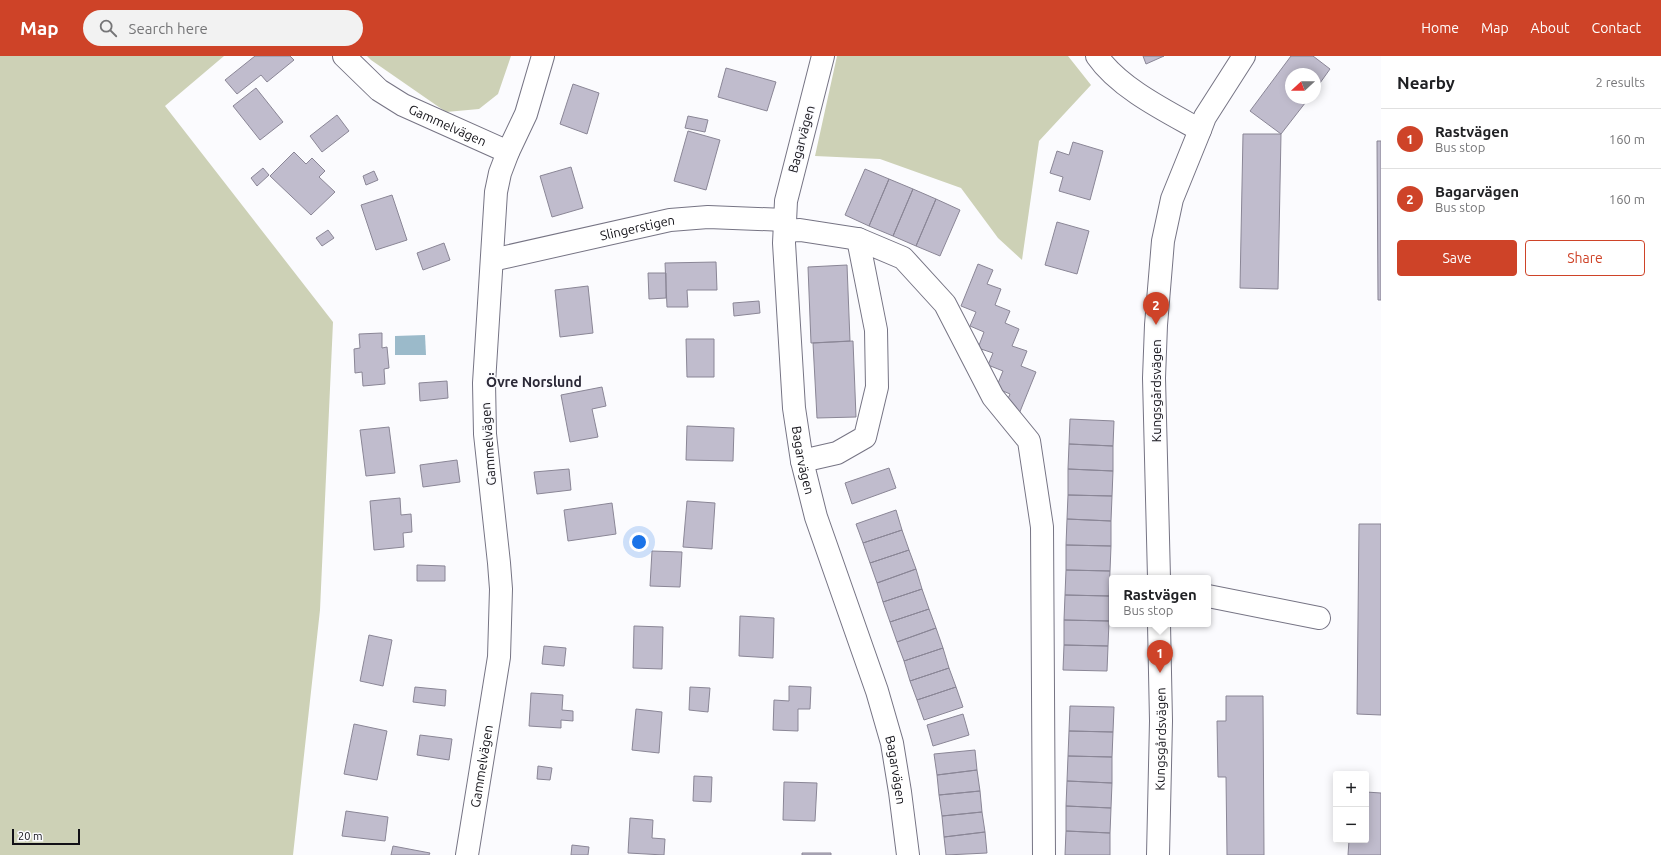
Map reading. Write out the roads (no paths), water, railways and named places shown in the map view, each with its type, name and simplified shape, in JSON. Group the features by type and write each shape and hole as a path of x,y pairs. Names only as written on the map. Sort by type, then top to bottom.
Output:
{"street":[{"name":"Gammelvägen","path":"344,56 379,90 403,106 508,152 500,173 496,192 484,383 485,434 499,563 501,626 497,673 467,855"},
{"path":"508,152 526,114 543,56"},
{"name":"Bagarvägen","path":"823,56 786,201 785,225 794,408 802,461 816,517 877,691 892,743 908,855"},
{"path":"1097,56 1107,69 1123,83 1170,114 1200,130"},
{"name":"Kungsgårdsvägen","path":"1159,575 1154,378 1160,267 1163,241 1172,199 1205,117 1244,56"},
{"name":"Slingerstigen","path":"492,260 652,223 708,217 785,225 800,230 858,239 903,258 945,304 992,397 1029,441 1042,527 1044,855"},
{"path":"802,461 837,453 865,437 877,387 876,330 858,239"},
{"path":"1211,597 1319,618"},
{"name":"Kungsgårdsvägen","path":"1158,855 1160,721 1159,627"}],"water":[{"path":"425,335 426,355 395,355 395,336"}],"place":[{"name":"Bagarvägen","path":"1156,325"},
{"name":"Rastvägen","path":"1160,673"}],"district":[{"name":"Övre Norslund","path":"534,382"}]}
